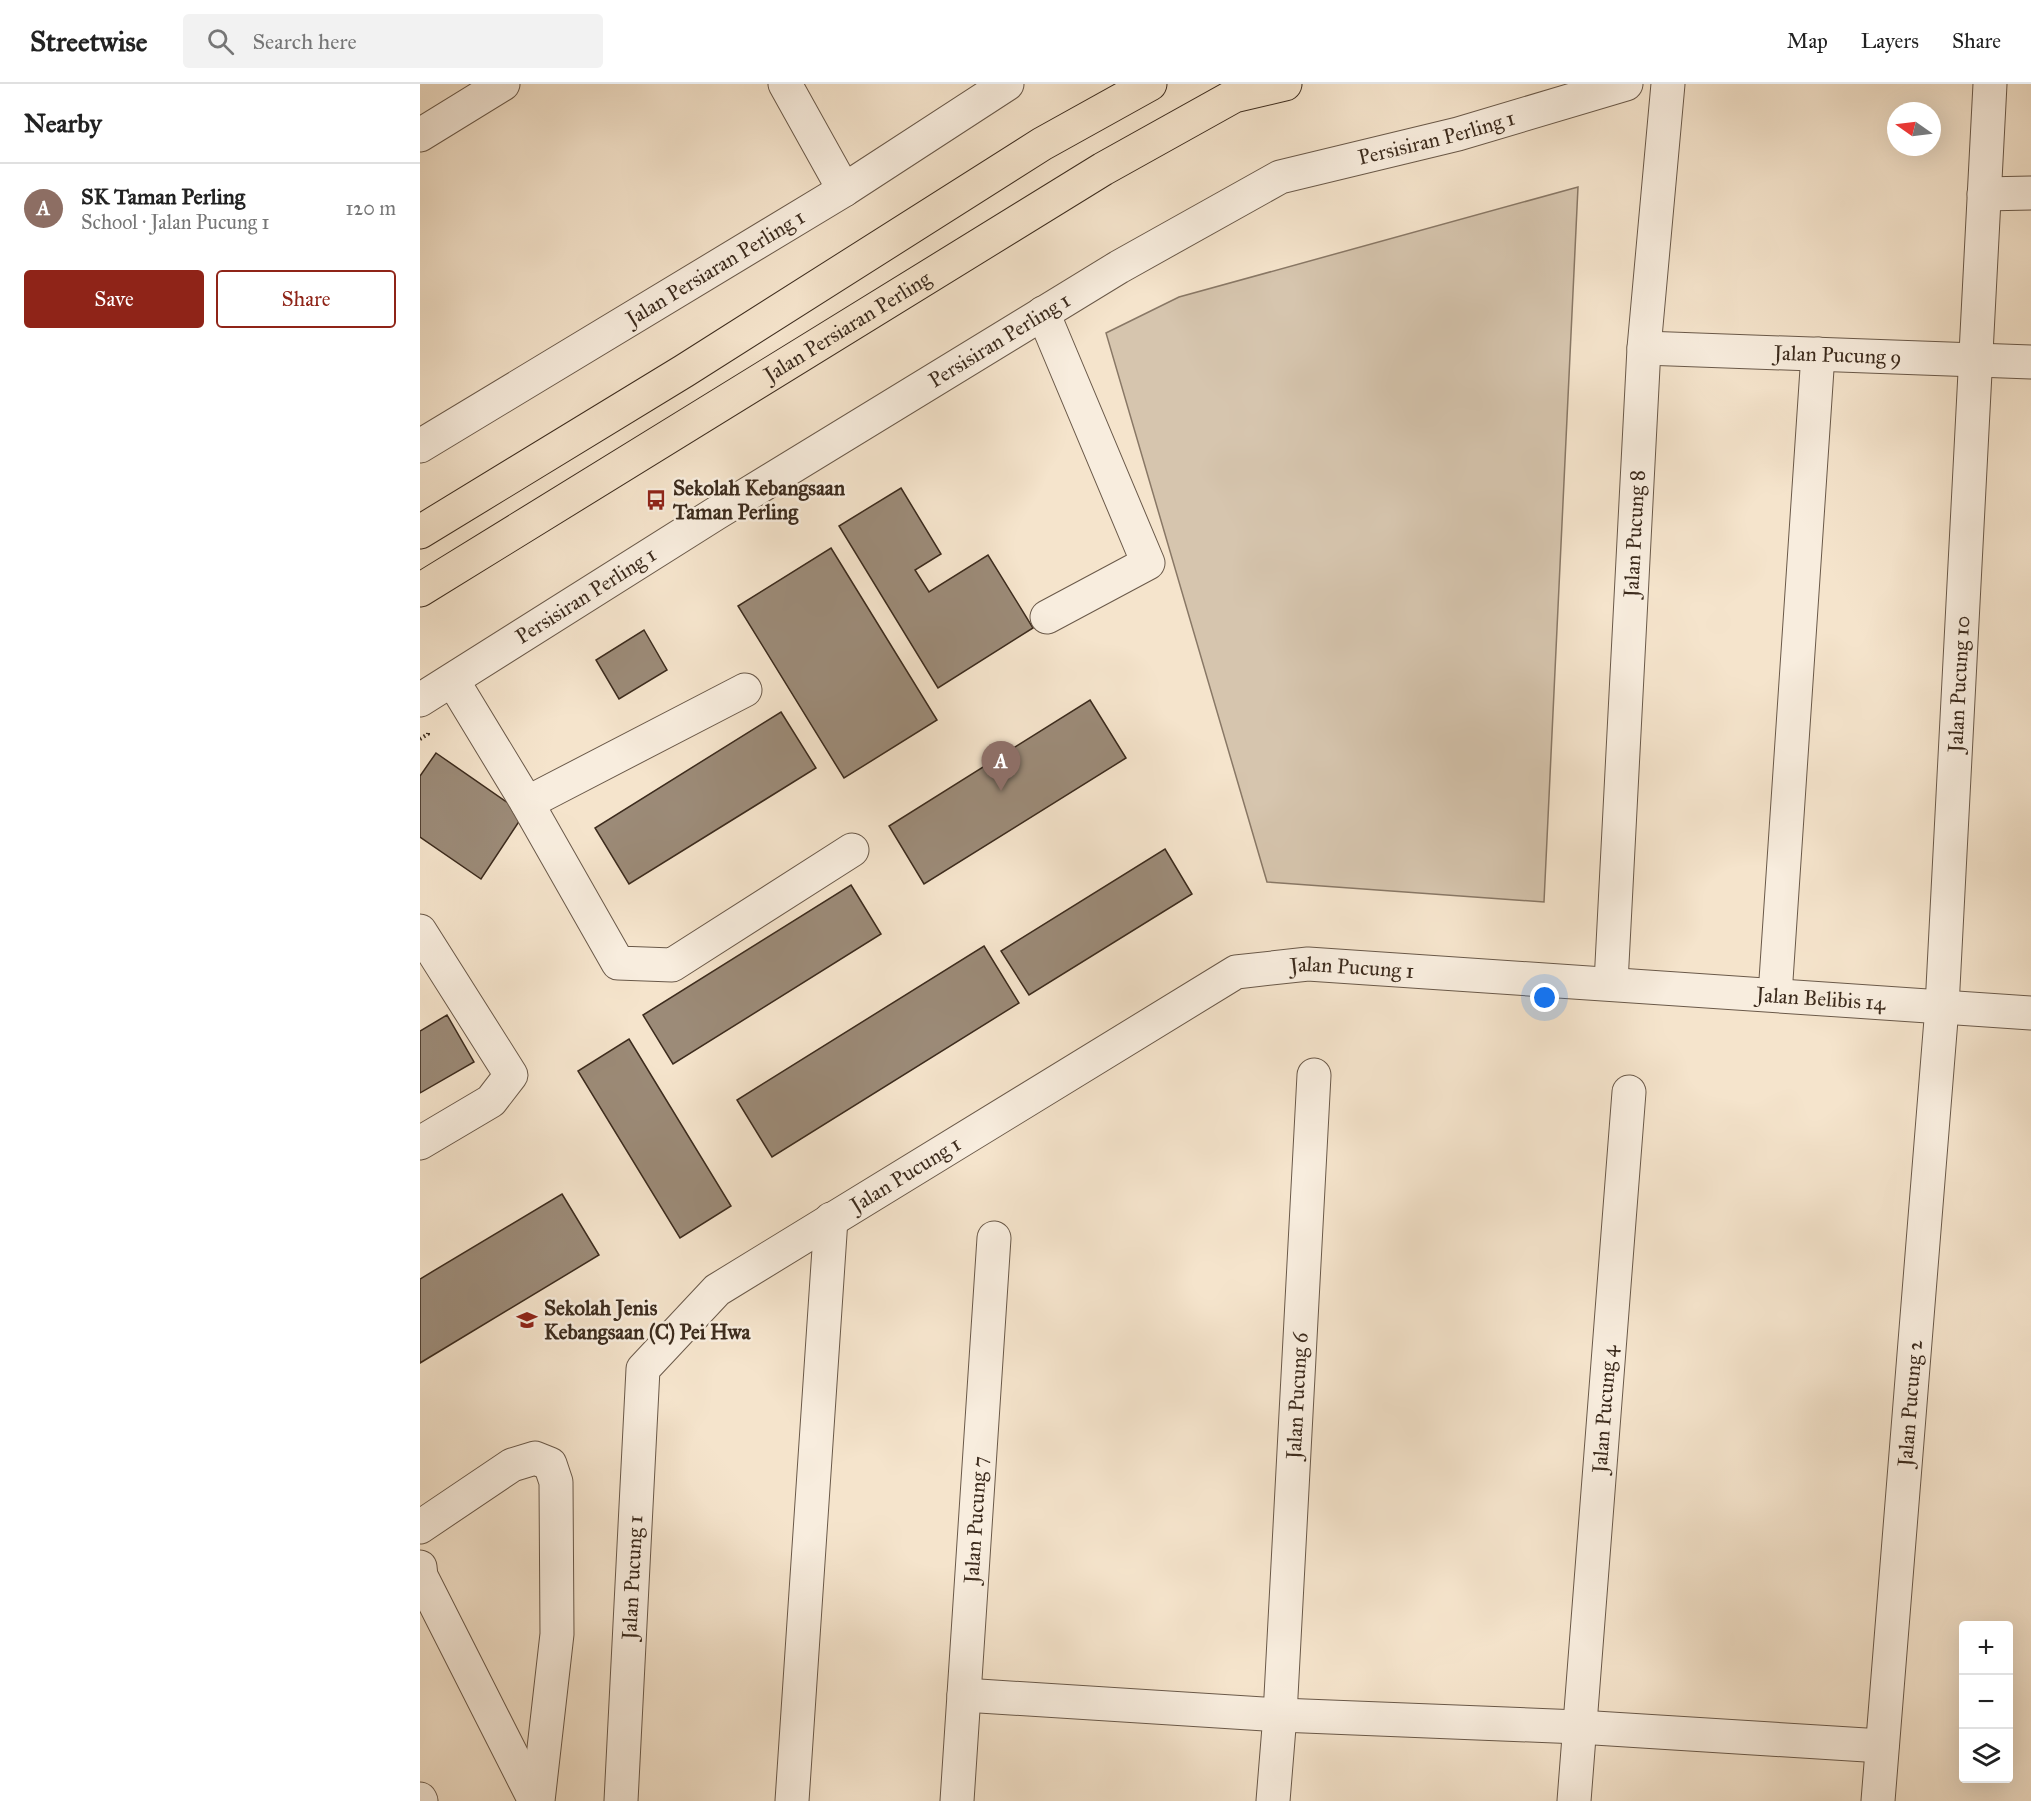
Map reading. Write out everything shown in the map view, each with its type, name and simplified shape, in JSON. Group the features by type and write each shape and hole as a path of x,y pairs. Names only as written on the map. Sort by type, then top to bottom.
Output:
{"main road":[{"path":"420,532 684,371 1042,144 1150,84"},
{"name":"Jalan Persiaran Perling","path":"420,590 1102,169 1234,96 1285,84"}],"street":[{"path":"420,135 503,84"},
{"path":"785,84 844,190"},
{"name":"Jalan Persiaran Perling 1","path":"424,436 844,190 1007,84"},
{"name":"Persisiran Perling 1","path":"420,700 716,514 1043,313 1119,267 1280,177 1458,134 1626,84"},
{"name":"Jalan Pucung 8","path":"1611,983 1644,348 1668,84"},
{"name":"Jalan Pucung 10","path":"1942,1007 1990,84"},
{"path":"1984,194 2031,193"},
{"path":"1043,313 1149,563 1047,617"},
{"name":"Jalan Pucung 9","path":"1644,348 2031,362"},
{"path":"1775,995 1818,354"},
{"path":"453,681 527,802 618,963 672,965 852,850"},
{"path":"527,802 745,690"},
{"path":"420,930 511,1075 492,1101 420,1143"},
{"name":"Jalan Pucung 1","path":"621,1801 642,1369 717,1290 1236,972 1308,964 1611,983"},
{"name":"Jalan Belibis 14","path":"1611,983 2031,1013"},
{"name":"Jalan Pucung 2","path":"1878,1801 1942,1007"},
{"name":"Jalan Pucung 6","path":"1273,1801 1280,1715 1314,1075"},
{"name":"Jalan Pucung 4","path":"1574,1801 1629,1092"},
{"path":"792,1801 831,1219"},
{"name":"Jalan Pucung 7","path":"957,1801 994,1238"},
{"path":"420,1527 512,1465 535,1458 550,1464 556,1482 557,1634 537,1801"},
{"path":"420,1567 421,1575 537,1801"},
{"path":"964,1695 1280,1715 1580,1727 1882,1746"}],"path":[{"path":"420,739 428,734"}],"shaded area":[{"path":"1578,187 1544,902 1267,882 1106,333 1179,297"}],"building":[{"path":"901,488 941,554 915,570 929,592 988,555 1033,628 938,688 839,526"},
{"path":"831,548 937,720 844,778 738,606"},
{"path":"644,630 667,670 619,699 596,660"},
{"path":"1090,700 1126,758 924,884 889,826"},
{"path":"781,712 816,768 629,884 595,828"},
{"path":"436,753 524,814 481,879 420,837 420,776"},
{"path":"1165,849 1192,894 1029,995 1001,951"},
{"path":"851,885 881,934 673,1064 643,1015"},
{"path":"984,946 1019,1003 772,1157 737,1100"},
{"path":"447,1015 474,1062 420,1093 420,1031"},
{"path":"629,1039 731,1206 680,1238 578,1071"},
{"path":"562,1194 599,1255 420,1363 420,1279"}],"place":[{"name":"Sekolah Kebangsaan Taman Perling","path":"656,500"},
{"name":"SK Taman Perling","path":"1001,791"},
{"name":"Sekolah Jenis Kebangsaan (C) Pei Hwa","path":"527,1320"}]}
